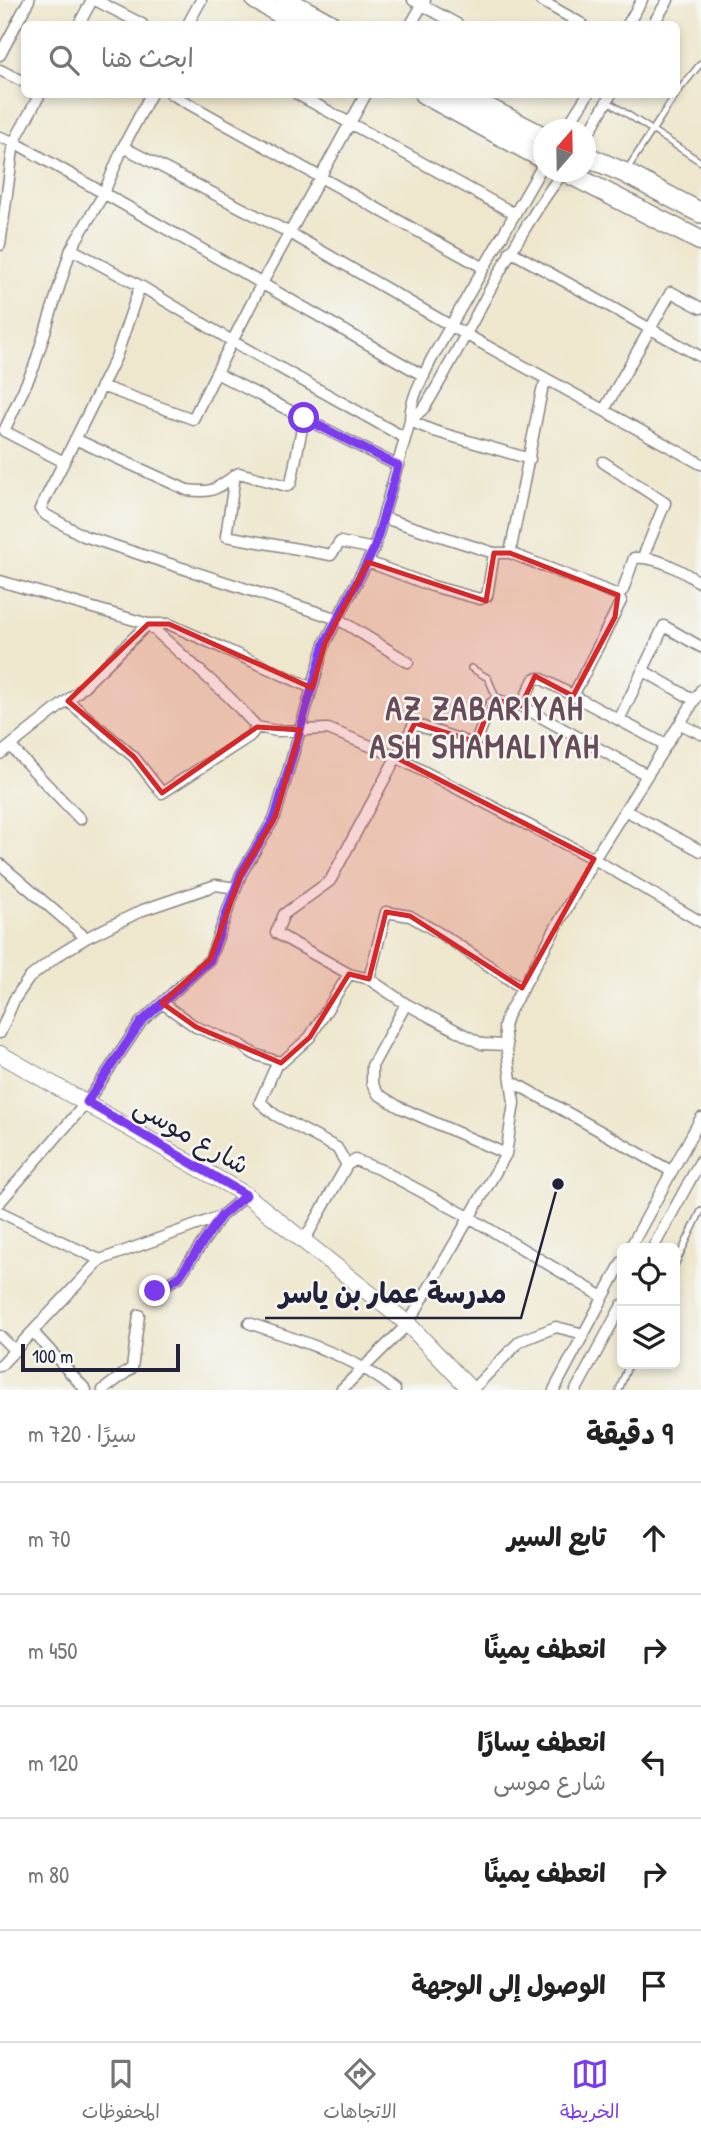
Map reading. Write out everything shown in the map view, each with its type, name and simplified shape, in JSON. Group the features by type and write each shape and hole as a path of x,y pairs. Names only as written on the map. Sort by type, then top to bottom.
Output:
{"highway":[{"path":"256,0 294,21"},
{"path":"286,0 324,21"},
{"path":"432,98 533,155"},
{"path":"469,98 533,131"},
{"path":"596,160 701,213"},
{"path":"585,182 701,241"}],"street":[{"path":"0,55 29,0"},
{"path":"81,21 94,0 136,21"},
{"path":"190,21 201,0"},
{"path":"540,0 577,21"},
{"path":"630,21 642,0"},
{"path":"655,21 668,0"},
{"path":"412,21 420,2 452,21"},
{"path":"0,70 21,80"},
{"path":"0,239 14,142 38,98"},
{"path":"64,462 2,433 34,367 71,249 103,195 148,98"},
{"path":"178,98 484,268"},
{"path":"304,98 515,214"},
{"path":"101,386 193,419 261,285 364,98"},
{"path":"571,119 583,98"},
{"path":"596,121 609,98"},
{"path":"0,137 14,142 424,376"},
{"path":"123,147 289,233 701,464"},
{"path":"0,1202 87,1102 141,1022 210,960 241,873 275,817 325,643 374,549 410,421 410,407 451,325 533,181"},
{"path":"410,421 425,407 510,251 543,198 557,182"},
{"path":"71,249 405,438"},
{"path":"510,251 701,357"},
{"path":"140,286 116,357 40,509 84,536 338,619 408,662"},
{"path":"604,410 671,292 701,308"},
{"path":"216,373 398,466"},
{"path":"510,552 542,390 547,379"},
{"path":"75,439 187,491 219,489 239,473 287,486 291,483 304,418"},
{"path":"410,421 530,458"},
{"path":"603,462 665,503 643,556"},
{"path":"235,475 226,536 331,555 340,542 374,549"},
{"path":"384,518 494,553 510,552 618,595 621,601 615,617 573,696"},
{"path":"368,562 432,586 480,599 487,596 494,553"},
{"path":"618,595 623,590 634,558 643,556 683,572 701,583"},
{"path":"0,581 148,624 169,624 312,688"},
{"path":"0,754 68,701 148,624"},
{"path":"148,624 229,697 257,727 277,732 328,729 397,758 594,859 701,922"},
{"path":"619,720 664,626 701,647"},
{"path":"644,670 694,700"},
{"path":"521,706 534,679 540,678 666,745"},
{"path":"341,1390 408,1324 506,1154 514,1103 504,1027 507,1016 594,859 701,690"},
{"path":"507,1045 482,1044 405,1004 369,979 349,974 276,933 284,914 330,881 414,724 473,744 491,704 496,700 521,706 647,775"},
{"path":"68,701 134,757 162,793 250,736 257,727"},
{"path":"680,724 701,734"},
{"path":"10,746 80,819"},
{"path":"625,810 701,852"},
{"path":"0,864 86,938"},
{"path":"0,1032 14,1000 29,978 86,938 143,910 216,885 236,888"},
{"path":"369,979 386,912 410,916 522,988"},
{"path":"162,1003 196,1027 241,1045 254,1054 281,1063 310,1037 349,974"},
{"path":"405,1004 372,1066 372,1083 378,1094 399,1107 506,1154"},
{"name":"شارع موسى","path":"0,1054 246,1195 408,1324 471,1390"},
{"path":"278,1061 260,1102 275,1115 337,1148 347,1165"},
{"path":"513,1082 671,1171"},
{"path":"633,1243 701,1118"},
{"path":"304,1241 347,1165 355,1160 381,1170 469,1217 603,1297"},
{"path":"656,1243 701,1160"},
{"path":"155,1291 179,1277 221,1216 246,1195"},
{"path":"0,1212 100,1260"},
{"path":"0,1366 100,1260 221,1216"},
{"path":"554,1390 617,1271"},
{"path":"576,1390 621,1306"},
{"path":"103,1390 132,1368 139,1315"},
{"path":"249,1323 323,1349 376,1374 395,1390"},
{"path":"471,1390 520,1341 556,1327 584,1334"},
{"path":"33,1332 86,1390"},
{"path":"0,1336 15,1351"}],"lane":[{"path":"680,89 701,63"},
{"path":"609,98 652,132 701,162"},
{"path":"625,173 673,98"},
{"path":"471,668 492,683 496,700"},
{"path":"680,1255 701,1211"},
{"path":"619,1390 626,1369"}],"highlighted area":[{"path":"494,553 510,553 618,595 615,617 573,696 535,676 521,706 493,699 476,742 415,723 397,758 594,859 522,988 410,916 386,912 369,979 349,974 310,1037 281,1063 196,1027 162,1003 210,959 241,874 275,817 300,730 257,727 162,793 134,757 68,701 148,624 169,624 312,688 325,643 368,562 486,601"}],"place":[{"name":"مدرسة عمار بن ياسر","path":"558,1184"}],"district":[{"name":"AZ ZABARIYAH ASH SHAMALIYAH","path":"485,727"}],"route":[{"path":"155,1291 179,1277 221,1216 246,1195 87,1102 141,1022 210,960 241,873 275,817 325,643 374,549 398,466 304,418"}]}
